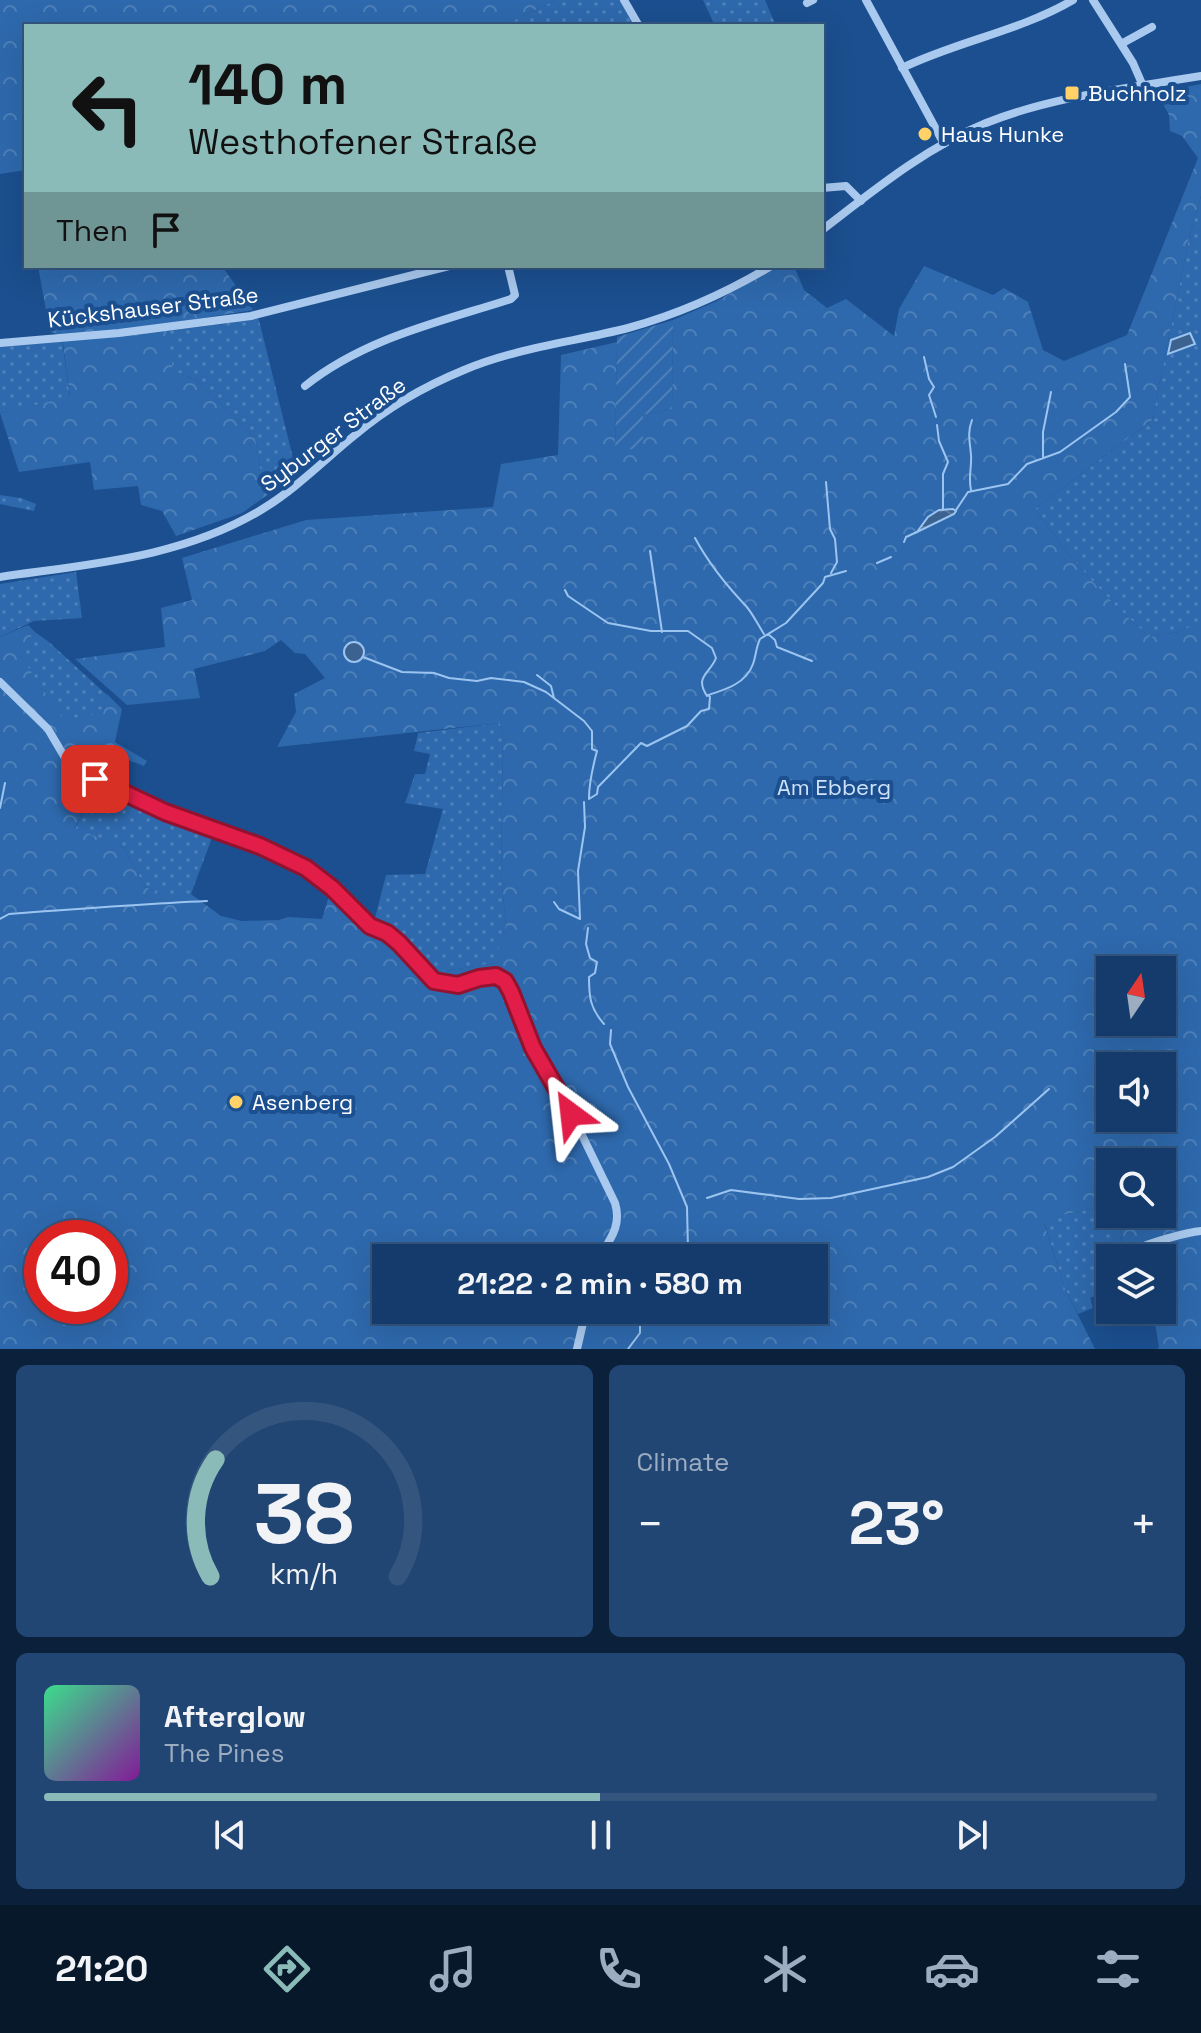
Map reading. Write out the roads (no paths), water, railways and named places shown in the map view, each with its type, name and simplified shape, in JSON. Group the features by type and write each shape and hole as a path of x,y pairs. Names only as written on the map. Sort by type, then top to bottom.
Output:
{"street":[{"path":"624,0 638,24"},
{"path":"866,0 944,144"},
{"path":"902,68 1052,12 1073,0"},
{"path":"1093,0 1143,86"},
{"path":"1121,44 1152,27"},
{"path":"824,229 891,177 944,144 988,122 1025,110 1201,76"},
{"path":"824,188 846,186 861,201"},
{"name":"Kückshauser Straße","path":"0,343 142,331 251,316 441,268"},
{"path":"305,386 381,340 511,299 515,295 508,268"},
{"name":"Syburger Straße","path":"0,577 139,557 204,539 272,503 383,413 432,384 509,355 659,319 713,298 767,268"},
{"path":"0,682 48,729 68,763 77,772 165,812 260,846 306,868 332,888 370,926 387,933 399,943 434,981 458,985 496,976 505,981 533,1048 579,1129 615,1203 619,1215 618,1227 608,1244"},
{"path":"1150,1244 1167,1241 1183,1233 1201,1231"},
{"path":"577,1349 583,1324"}],"water":[{"path":"1190,333 1195,344 1168,354 1171,340"},
{"path":"939,510 956,511 954,514 917,532 928,517"},
{"path":"354,642 361,645 364,652 361,659 354,662 347,659 344,652 347,645"}],"waterway":[{"path":"924,357 934,387 929,395 936,417"},
{"path":"956,510 968,492 1008,484 1027,464 1060,452 1116,412 1130,397 1125,364"},
{"path":"1043,458 1043,432 1051,392"},
{"path":"971,490 969,433 972,420"},
{"path":"937,425 939,441 948,462 943,474 943,510"},
{"path":"826,482 830,529 835,539 837,562 831,573"},
{"path":"904,542 906,537 917,532"},
{"path":"695,538 712,565 749,609 764,634"},
{"path":"650,551 662,632"},
{"path":"877,563 891,557"},
{"path":"589,799 597,794 598,787 641,743 647,746 687,726 701,711 709,709 708,695 734,685 750,671 760,639 786,623 825,577 846,571"},
{"path":"565,590 568,596 608,623 651,631 688,631 712,648 716,658 702,684 707,696"},
{"path":"768,634 777,647 812,661"},
{"path":"363,657 402,672 434,673 477,681 491,678 524,682 546,692 584,721 592,731 592,749 597,751 589,798"},
{"path":"537,675 551,686 554,698"},
{"path":"0,808 5,783"},
{"path":"554,902 559,909 580,919 578,871 585,827 584,802"},
{"path":"0,919 9,914 207,901"},
{"path":"588,928 586,944 590,958 597,962 595,973 589,977 590,996 604,1024"},
{"path":"611,1030 610,1044 628,1087 669,1164 687,1207 688,1244"},
{"path":"707,1198 731,1190 799,1199 831,1198 928,1177 953,1167 995,1137 1049,1089"},
{"path":"628,1349 640,1333 640,1324"}],"place":[{"name":"Buchholz","path":"1072,93"},
{"name":"Haus Hunke","path":"925,134"},
{"name":"Asenberg","path":"236,1102"}],"park label":[{"name":"Am Ebberg","path":"834,787"}]}
